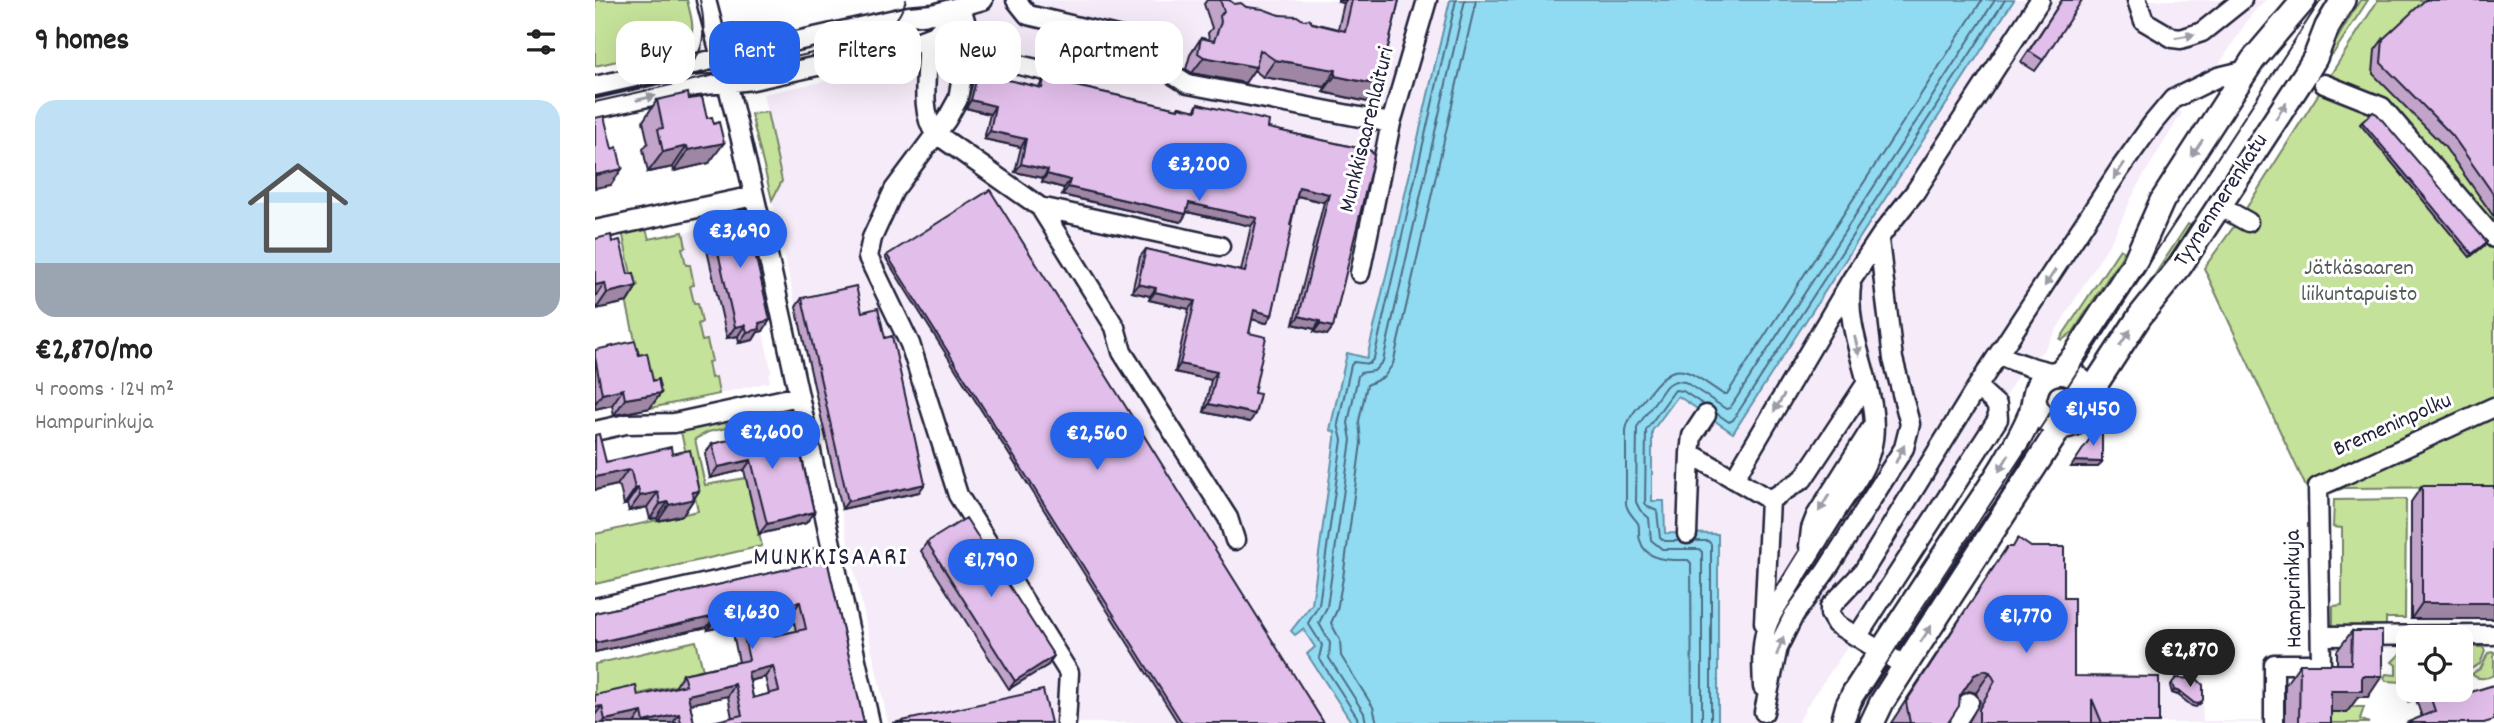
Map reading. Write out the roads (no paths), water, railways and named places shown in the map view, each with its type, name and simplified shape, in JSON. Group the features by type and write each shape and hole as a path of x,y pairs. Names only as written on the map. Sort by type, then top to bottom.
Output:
{"main road":[{"name":"Tyynenmerenkatu","path":"1843,723 1847,705 2005,462 2027,422 2038,384 2046,377 2058,373 2075,355 2128,274 2157,209 2247,70 2270,38 2304,0"},
{"name":"Tyynenmerenkatu","path":"2092,411 2140,316 2180,266 2306,73 2343,0"},
{"path":"2034,398 2038,413 2046,422 2061,426 2070,425 2092,411 2081,380 2068,373 2058,373"},
{"path":"1872,723 1882,702 2061,426"}],"street":[{"path":"706,0 712,21"},
{"path":"800,40 909,16 932,7 961,7 983,0"},
{"path":"1016,0 1028,15 1138,41 1169,72 1188,84 1391,123"},
{"name":"Munkkisaarenlaituri","path":"1360,273 1391,123 1427,0"},
{"path":"1734,479 1852,279 1915,192 2040,0"},
{"path":"2137,0 2144,20 2173,38 2182,39 2202,32 2242,0"},
{"path":"800,70 886,51 935,35 961,7"},
{"path":"961,7 965,21"},
{"path":"927,38 926,112 929,125 935,133 1040,207 1115,327 1122,352 1228,517 1235,540"},
{"path":"595,86 709,61"},
{"path":"1905,666 1836,624 1830,614 1830,607 1857,579 1977,387 2007,358 2120,169 2173,100 2217,77 2247,70"},
{"path":"595,109 712,84"},
{"path":"729,84 870,723"},
{"path":"961,84 958,99 947,119 894,190 872,238 868,257 910,344 958,495 1069,673 1066,723"},
{"path":"2324,84 2382,107 2494,238"},
{"path":"595,230 754,196"},
{"path":"2219,206 2248,222"},
{"path":"1040,207 1220,246"},
{"path":"1765,718 1778,647 1794,615 1826,571 1904,448 1910,424 1893,359 1879,240"},
{"path":"1762,650 1766,626 1867,460 1872,447 1874,424 1849,304 1852,279"},
{"path":"2007,358 2058,373"},
{"path":"2007,358 2034,398"},
{"path":"1770,500 1803,479 1866,384"},
{"path":"1857,637 1998,419 1997,405 1977,387"},
{"path":"595,431 626,425 674,424 799,396"},
{"name":"Bremeninpolku","path":"2318,493 2318,487 2494,407"},
{"path":"1687,534 1692,436 1706,415"},
{"path":"1691,453 1770,500"},
{"name":"Hampurinkuja","path":"2274,723 2274,664 2321,664 2318,493"},
{"path":"1765,718 1762,650 1770,500"},
{"path":"1882,541 1908,559"},
{"path":"595,608 833,555"},
{"path":"2321,635 2494,635"},
{"path":"1955,723 1969,702"}],"water":[{"path":"1450,0 2014,0 1733,433 1678,396 1652,431 1652,501 1664,501 1665,533 1718,534 1718,723 1352,723 1307,654 1315,647 1303,629 1295,635 1291,631 1312,604 1335,439 1335,432 1330,430 1347,353 1367,358"}],"tram line":[{"path":"695,59 701,48 704,26 700,0"},
{"path":"595,102 866,41 891,25 906,0"},
{"path":"1854,723 1862,702 1913,622 2321,0"}],"district":[{"name":"MUNKKISAARI","path":"831,558"}],"park label":[{"name":"Jätkäsaaren liikuntapuisto","path":"2359,282"}]}
